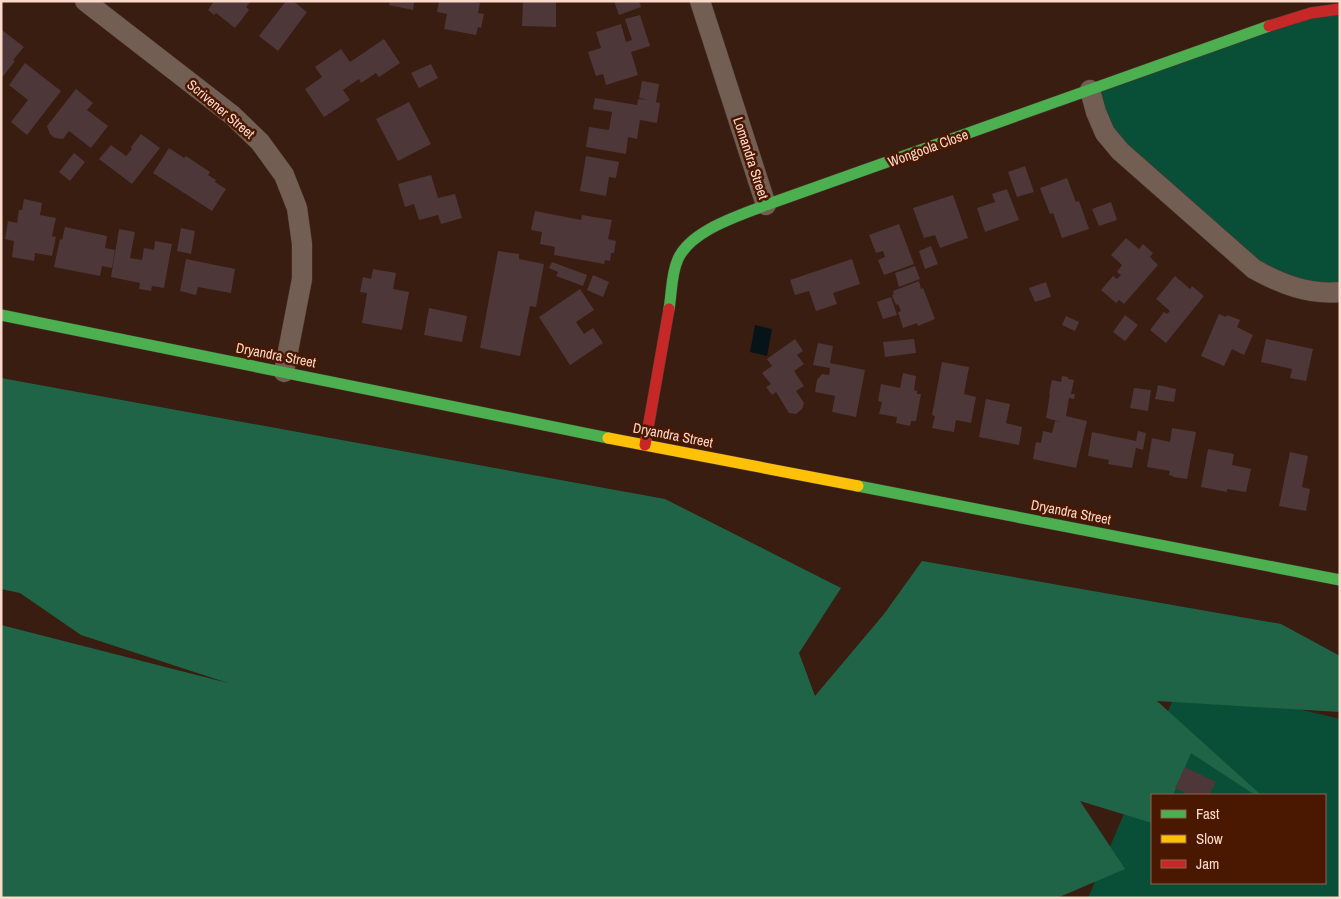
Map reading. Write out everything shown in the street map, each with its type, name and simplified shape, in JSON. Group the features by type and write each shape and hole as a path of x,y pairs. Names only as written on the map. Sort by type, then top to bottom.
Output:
{"street":[{"name":"Scrivener Street","path":"85,1 232,115 260,142 284,175 297,208 302,244 302,279 284,372"},
{"name":"Lomandra Street","path":"645,444 670,302 673,274 681,253 696,238 721,224 766,205 700,1"},
{"name":"Wongoola Close","path":"766,205 1305,14 1340,9"},
{"path":"1090,90 1096,112 1105,133 1120,152 1254,269 1277,282 1300,289 1326,293 1340,292"},
{"name":"Dryandra Street","path":"1,315 645,444 1340,580"}],"green space":[{"path":"1340,9 1340,292 1277,281 1120,151 1090,90"},
{"path":"1,378 665,499 841,588 799,653 815,696 884,614 922,561 1281,624 1340,656 1340,712 1157,701 1260,794 1253,794 1191,753 1173,794 1151,794 1151,823 1080,801 1125,869 1057,898 1,898 1,625 228,683 81,635 20,593 1,589"},
{"path":"1181,681 1340,719 1340,898 1088,898"}],"shaded area":[{"path":"755,325 772,329 767,356 750,352"}],"building":[{"path":"214,1 251,1 246,7 249,10 235,28 216,13 214,15 208,10"},
{"path":"286,1 293,1 307,12 278,51 259,36"},
{"path":"390,1 414,1 413,10 389,5"},
{"path":"439,1 477,1 477,3 480,3 478,13 484,14 481,28 478,27 476,35 444,29 447,14 437,12"},
{"path":"523,1 556,1 556,27 522,26"},
{"path":"614,1 639,1 641,7 619,15"},
{"path":"640,15 650,46 631,52 638,75 606,85 603,74 596,76 588,52 601,48 596,32 621,24 626,42 632,40 625,19"},
{"path":"2,30 24,47 1,79"},
{"path":"384,39 400,63 379,77 376,73 361,83 359,79 343,90 350,100 324,117 305,89 322,77 315,67 341,49 350,62"},
{"path":"25,63 61,91 27,135 11,122 28,100 9,85"},
{"path":"431,64 438,78 419,88 411,73"},
{"path":"642,81 659,84 656,102 660,103 657,123 640,120 637,139 628,137 626,154 586,147 589,127 609,130 612,112 593,109 595,98 637,105 638,99 648,100 639,98"},
{"path":"76,89 93,103 87,110 108,126 91,148 69,131 63,139 55,138 50,134 47,126"},
{"path":"409,102 431,144 398,161 376,119"},
{"path":"141,134 160,148 132,184 99,159 111,145 126,156"},
{"path":"169,148 184,158 186,156 210,172 208,175 226,189 212,211 153,173"},
{"path":"74,153 85,162 70,181 59,172"},
{"path":"586,156 619,162 616,178 609,177 606,196 580,191"},
{"path":"1025,166 1034,192 1017,197 1008,172"},
{"path":"431,175 438,198 455,194 462,218 441,224 438,215 419,220 414,204 405,207 398,184"},
{"path":"1067,178 1076,202 1079,201 1089,229 1062,238 1053,213 1050,214 1040,188"},
{"path":"1007,189 1019,220 985,232 977,208 995,202 992,194"},
{"path":"953,195 968,238 940,248 935,235 924,238 913,208"},
{"path":"24,199 42,203 40,215 56,218 52,236 56,237 52,256 35,253 34,261 12,257 14,241 5,239 8,221 17,223 19,210 22,210"},
{"path":"1111,202 1117,220 1099,226 1092,209"},
{"path":"535,211 581,220 582,215 612,220 608,239 616,241 614,253 611,253 610,261 605,260 604,264 554,255 555,247 540,244 542,232 531,230"},
{"path":"899,224 914,264 884,275 878,260 885,257 883,251 876,253 869,235"},
{"path":"65,227 107,236 105,248 115,250 112,268 102,266 100,276 54,267 60,239 62,240"},
{"path":"181,228 195,231 191,254 177,251"},
{"path":"119,229 135,232 130,258 142,260 144,248 154,250 155,241 172,244 164,288 152,286 151,291 139,289 140,283 111,277"},
{"path":"1126,238 1139,249 1143,244 1153,253 1150,257 1158,265 1124,304 1119,300 1116,303 1101,290 1113,276 1117,279 1121,275 1117,272 1122,265 1111,255"},
{"path":"931,246 938,264 925,269 919,251"},
{"path":"498,251 519,254 519,259 544,264 536,307 530,306 520,356 480,348"},
{"path":"186,259 235,269 231,293 198,287 196,295 180,291"},
{"path":"852,259 860,284 833,293 837,304 816,311 809,291 795,295 790,280"},
{"path":"552,262 587,275 583,286 556,276 558,272 549,268"},
{"path":"915,266 920,279 899,287 895,273"},
{"path":"373,269 396,273 393,289 409,292 402,330 362,323 367,293 360,292 363,277 371,279"},
{"path":"593,275 609,282 603,297 587,290"},
{"path":"1175,276 1190,289 1192,286 1204,296 1166,343 1150,330 1164,312 1167,314 1170,311 1156,299"},
{"path":"919,281 935,319 918,326 917,323 903,328 898,312 901,311 892,295 894,294 893,291"},
{"path":"1046,282 1051,297 1035,302 1029,288"},
{"path":"580,289 594,310 576,322 584,334 593,328 603,343 570,365 539,317"},
{"path":"891,297 897,315 883,319 877,302"},
{"path":"429,308 467,316 462,342 424,335"},
{"path":"1219,314 1240,320 1237,327 1253,335 1244,355 1232,349 1224,366 1201,356"},
{"path":"1125,315 1138,325 1125,341 1113,332"},
{"path":"1066,316 1079,322 1075,331 1062,325"},
{"path":"795,339 803,351 797,355 804,364 794,371 804,386 796,391 804,403 802,409 796,414 789,413 776,392 772,395 766,387 771,384 762,373 772,366 767,359"},
{"path":"914,339 916,353 885,357 883,342"},
{"path":"1266,339 1313,349 1306,381 1290,378 1292,369 1261,362"},
{"path":"818,343 833,346 830,363 865,370 856,417 832,412 835,396 815,392 817,380 822,374 829,375 830,368 813,365"},
{"path":"942,362 969,367 964,394 976,397 971,423 956,420 954,432 932,428 935,416 932,415"},
{"path":"903,373 916,376 914,390 917,391 917,394 921,394 916,421 911,421 910,426 896,423 897,417 879,414 882,402 878,401 881,384 900,388"},
{"path":"1062,376 1074,380 1071,394 1075,394 1074,399 1069,398 1066,416 1087,421 1076,468 1033,459 1036,442 1041,443 1043,431 1052,433 1055,421 1061,422 1046,418 1052,380 1061,382"},
{"path":"1158,385 1176,389 1174,402 1155,399"},
{"path":"1134,388 1151,390 1148,411 1130,408"},
{"path":"986,399 1010,404 1006,423 1022,427 1019,445 979,437"},
{"path":"1172,428 1196,432 1187,479 1173,477 1169,475 1170,471 1147,467 1152,438 1170,442"},
{"path":"1138,431 1146,433 1143,450 1136,448 1132,468 1108,464 1109,460 1088,456 1092,432 1136,441"},
{"path":"1208,449 1234,454 1232,465 1251,469 1246,492 1227,489 1227,492 1201,487"},
{"path":"1290,452 1308,456 1302,487 1310,489 1306,511 1279,506"},
{"path":"1185,767 1216,782 1210,794 1187,794 1175,788"}],"traffic: fast":[{"path":"669,309 673,277 678,259 693,240 717,225 766,205 1269,26"},
{"path":"1,315 608,438"},
{"path":"858,486 1340,580"}],"traffic: slow":[{"path":"608,438 858,486"}],"traffic: jam":[{"path":"1269,26 1311,13 1340,9"},
{"path":"645,445 669,309"}]}
